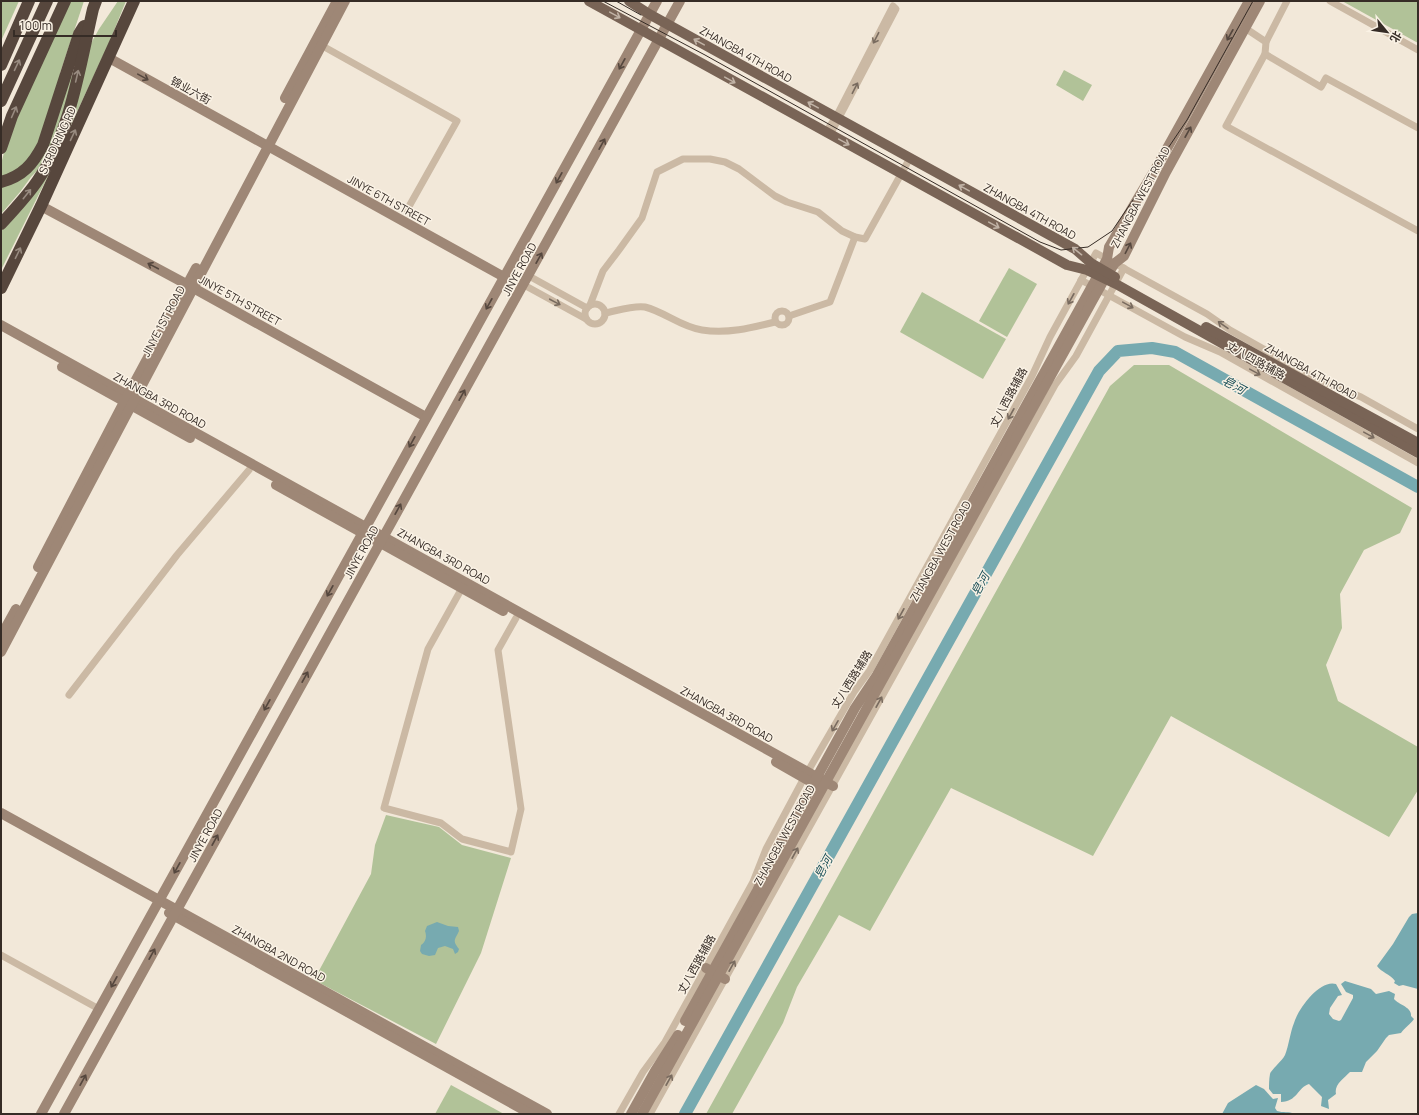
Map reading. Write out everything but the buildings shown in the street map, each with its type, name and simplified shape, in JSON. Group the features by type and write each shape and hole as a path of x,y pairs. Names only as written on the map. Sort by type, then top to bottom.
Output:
{"highway":[{"path":"1,65 29,1"},
{"path":"1,101 47,1"},
{"path":"1,148 12,116 65,1"},
{"name":"S 3RD RING RD","path":"1,288 41,206 134,1"},
{"path":"1,182 10,180 25,171 35,160 43,145 79,34 94,5"},
{"path":"1,224 38,180 55,149 71,102 94,5"}],"main road":[{"name":"JINYE 1ST ROAD","path":"319,43 337,1"},
{"name":"JINYE 1ST ROAD","path":"1,636 191,286 319,43 345,1"},
{"path":"589,1 641,30"},
{"name":"ZHANGBA 4TH ROAD","path":"629,1 649,14 1075,249 1089,266 1103,274 1418,443"},
{"name":"JINYE ROAD","path":"41,1114 657,1"},
{"name":"JINYE ROAD","path":"64,1114 680,1"},
{"name":"ZHANGBA WEST ROAD","path":"1111,261 1109,247 1160,161 1249,1"},
{"name":"ZHANGBA WEST ROAD","path":"642,1114 757,891 810,778 877,675 1103,274 1111,261 1124,256 1166,172 1260,1"},
{"name":"ZHANGBA 4TH ROAD","path":"641,30 1067,265 1089,266"},
{"name":"锦业六街","path":"109,58 264,145"},
{"name":"JINYE 6TH STREET","path":"264,145 504,277"},
{"name":"JINYE 5TH STREET","path":"41,206 191,286 426,417"},
{"name":"ZHANGBA 4TH ROAD","path":"1117,281 1418,453"},
{"name":"ZHANGBA WEST ROAD","path":"631,1114 655,1071 716,973 827,786 1095,288"},
{"name":"ZHANGBA 3RD ROAD","path":"1,325 249,470 364,529"},
{"name":"ZHANGBA 3RD ROAD","path":"1,332 364,529"},
{"name":"JINYE 1ST ROAD","path":"1,652 129,401"},
{"path":"364,529 381,539"},
{"name":"ZHANGBA 3RD ROAD","path":"381,539 810,778"},
{"name":"ZHANGBA 3RD ROAD","path":"381,539 462,588 516,618 827,786"},
{"name":"ZHANGBA 2ND ROAD","path":"1,812 175,913 531,1114"},
{"name":"ZHANGBA 2ND ROAD","path":"1,820 158,903"},
{"name":"ZHANGBA 2ND ROAD","path":"175,913 547,1114"}],"street":[{"path":"1287,1 1266,42 1265,54 1226,126 1418,231"},
{"path":"1330,1 1418,50"},
{"path":"828,134 837,118 896,9 893,6 837,118"},
{"path":"1245,28 1266,42"},
{"path":"319,43 457,121 407,210"},
{"path":"1265,54 1321,87 1326,78 1418,128"},
{"path":"586,318 585,314 603,271 620,250 642,218 657,172 683,158 710,159 725,162 739,169 775,196 787,202 818,212 842,230 855,237 865,239 910,158"},
{"path":"789,316 830,302 855,237"},
{"name":"丈八四路辅路","path":"1096,253 1207,314 1230,330 1315,378 1361,397 1418,429"},
{"name":"丈八西路辅路","path":"810,778 854,692 870,670 1032,376 1050,337 1096,253"},
{"path":"827,786 1051,392 1076,356 1124,268"},
{"name":"丈八四路辅路","path":"1081,280 1185,337 1220,352 1418,463"},
{"path":"526,281 589,306 597,304 602,307 605,313 604,318 599,323 592,324 586,318 526,281"},
{"path":"605,313 644,307 687,326 701,330 719,332 736,331 775,322 778,325 783,326 788,321 789,316"},
{"path":"775,322 776,315 779,312 784,312 789,316"},
{"path":"69,695 177,555 249,470"},
{"path":"462,588 428,649 384,808 441,823 462,839 511,852 521,809 498,650 516,618"},
{"path":"1,955 99,1009"},
{"path":"650,1114 716,973"},
{"name":"丈八西路辅路","path":"619,1114 643,1072 716,973"}],"green space":[{"path":"1,1 19,1 1,41"},
{"path":"70,1 84,1 60,73 80,79 90,45 99,29 118,1 126,1 109,43 59,148 31,177 1,214 1,164 10,130"},
{"path":"1342,1 1418,1 1418,43"},
{"path":"1064,70 1092,85 1083,101 1056,85"},
{"path":"55,162 1,270 1,231"},
{"path":"1009,268 1037,284 1007,337 979,321"},
{"path":"922,292 1006,339 983,379 900,332"},
{"path":"1134,365 1169,365 1412,508 1400,533 1364,550 1340,594 1342,628 1326,665 1338,701 1418,747 1418,790 1389,837 1171,716 1093,856 951,788 870,931 839,915 797,987 783,1023 732,1114 706,1114 1110,386"},
{"path":"386,815 439,827 462,845 511,858 481,953 436,1044 314,980 371,874 375,845"},
{"path":"451,1085 504,1114 435,1114"}],"water":[{"path":"1418,913 1418,989 1403,985 1399,986 1377,966 1393,944 1409,917 1412,914"},
{"path":"437,922 448,926 458,927 459,931 455,938 455,944 459,949 455,954 453,949 445,946 438,948 435,955 429,956 422,954 420,951 421,945 426,939 425,931 427,926"},
{"path":"1345,981 1371,989 1376,994 1389,991 1395,994 1394,999 1409,1010 1414,1019 1401,1033 1389,1035 1386,1038 1377,1051 1366,1062 1362,1072 1350,1072 1342,1080 1336,1088 1336,1094 1328,1100 1329,1109 1321,1106 1322,1097 1309,1084 1302,1088 1291,1100 1281,1102 1281,1094 1273,1094 1269,1089 1270,1074 1285,1055 1296,1017 1310,996 1317,990 1323,986 1336,984 1342,995 1338,996 1330,1008 1329,1014 1333,1019 1339,1021 1341,1020 1353,998 1353,995 1346,992 1341,984"},
{"path":"1256,1085 1264,1089 1273,1099 1278,1098 1275,1108 1277,1111 1294,1114 1222,1114 1228,1103"}],"waterway":[{"name":"皂河","path":"685,1114 1099,371 1118,351 1152,348 1175,352 1418,487"}],"tram line":[{"path":"603,1 705,55 1040,242 1061,250 1088,247 1112,231 1187,120 1253,1"},
{"path":"616,1 641,15"}]}
